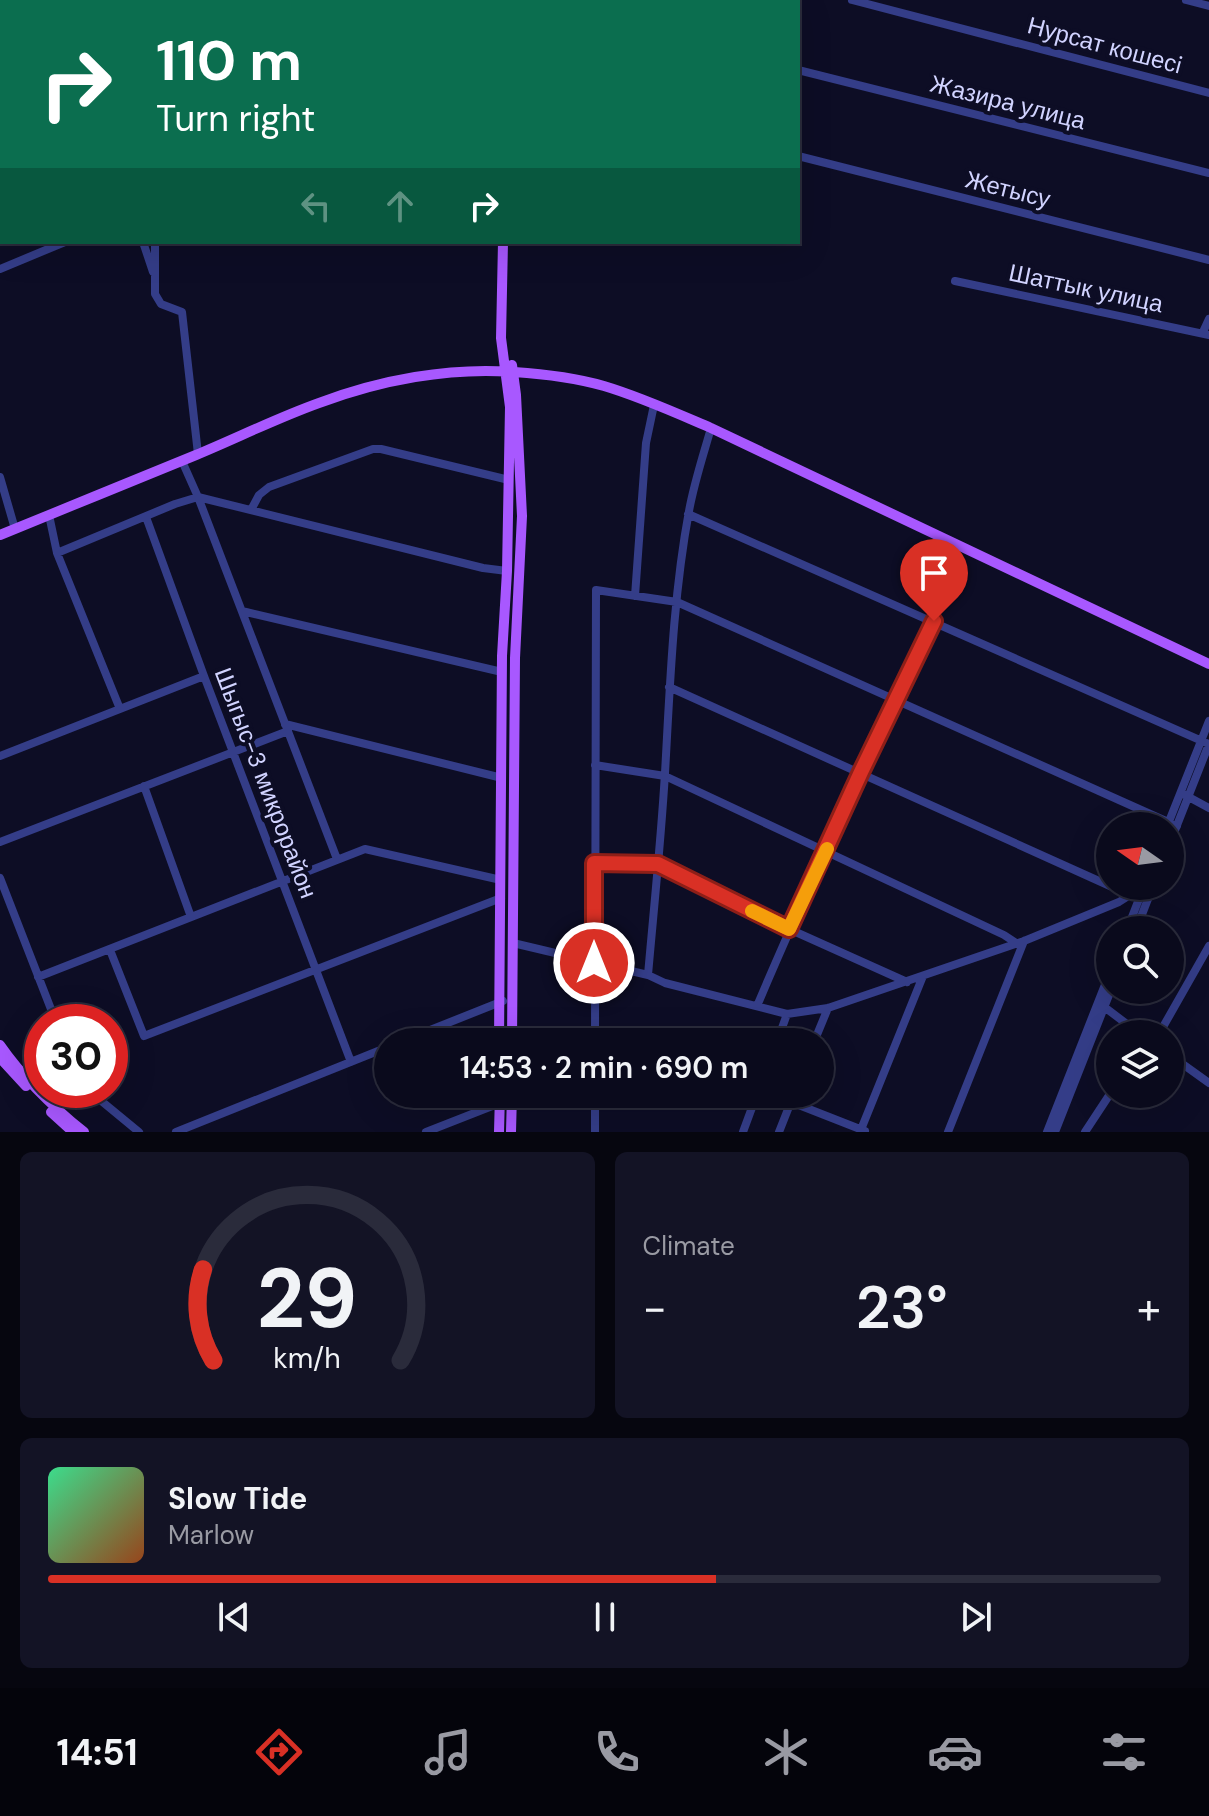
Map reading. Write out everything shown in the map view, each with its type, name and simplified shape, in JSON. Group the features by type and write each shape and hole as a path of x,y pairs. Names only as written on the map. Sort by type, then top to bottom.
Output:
{"main road":[{"path":"503,244 501,338 510,372 522,516 515,658 512,1028"},
{"path":"499,1028 502,656 507,571 510,372"},
{"path":"0,535 318,403 416,376 510,372 604,386 711,428 1209,664"},
{"path":"502,656 515,658"},
{"path":"0,1045 32,1083 84,1132"},
{"path":"0,1058 73,1132"},
{"path":"499,1132 500,1108"},
{"path":"511,1132 512,1108"}],"street":[{"name":"Нурсат кошесi","path":"852,0 1209,93"},
{"path":"1186,0 1209,6"},
{"name":"Жазира улица","path":"800,71 1209,173"},
{"name":"Жетысу","path":"800,157 1209,260"},
{"path":"0,269 60,244"},
{"path":"144,244 155,278"},
{"path":"155,244 155,294 166,307 182,312 198,454"},
{"name":"Шаттык улица","path":"955,281 1206,334"},
{"path":"1206,334 1209,319"},
{"path":"635,596 646,443 654,405"},
{"path":"648,975 677,602 688,514 711,428"},
{"path":"251,510 259,495 269,487 373,449 509,480"},
{"path":"182,461 337,859"},
{"path":"0,477 15,529"},
{"path":"57,553 198,497 483,568 507,571"},
{"path":"688,514 1206,743"},
{"path":"49,515 57,553 120,709"},
{"name":"Шыгыс-3 микрорайон","path":"146,517 351,1062"},
{"path":"595,1028 596,590 677,602 1143,812"},
{"path":"242,611 502,672"},
{"path":"757,1006 861,772 934,621"},
{"path":"0,756 204,676"},
{"path":"669,687 1096,880"},
{"path":"1177,812 1206,743 1209,721"},
{"path":"0,842 233,752 287,727 502,778"},
{"path":"595,765 665,776 1020,942"},
{"path":"144,786 191,917"},
{"path":"1185,795 1209,808"},
{"path":"38,977 365,849 501,880"},
{"path":"594,863 658,864 789,929 907,982"},
{"path":"0,878 49,1004"},
{"path":"110,950 144,1036 501,898"},
{"path":"513,943 648,975 665,983 787,1014 828,1008 907,982 1020,942 1119,902 1132,900"},
{"path":"948,1132 1020,942"},
{"path":"1167,1020 1209,946"},
{"path":"813,1108 862,1131 923,976"},
{"path":"434,1028 499,1001 513,1000"},
{"path":"1101,1005 1121,1020"},
{"path":"1047,1132 1101,1005"},
{"path":"1055,1132 1101,1005"},
{"path":"820,1028 828,1008"},
{"path":"782,1028 787,1014"},
{"path":"176,1132 374,1053"},
{"path":"1184,1065 1209,1083"},
{"path":"110,1108 139,1132"},
{"path":"426,1132 480,1108"},
{"path":"595,1108 595,1132"},
{"path":"743,1132 752,1108"},
{"path":"779,1132 788,1108"},
{"path":"1085,1132 1101,1108"}],"slow traffic":[{"path":"752,911 789,929 827,849"}],"route":[{"path":"594,963 594,863 658,864 789,929 934,621"}]}
